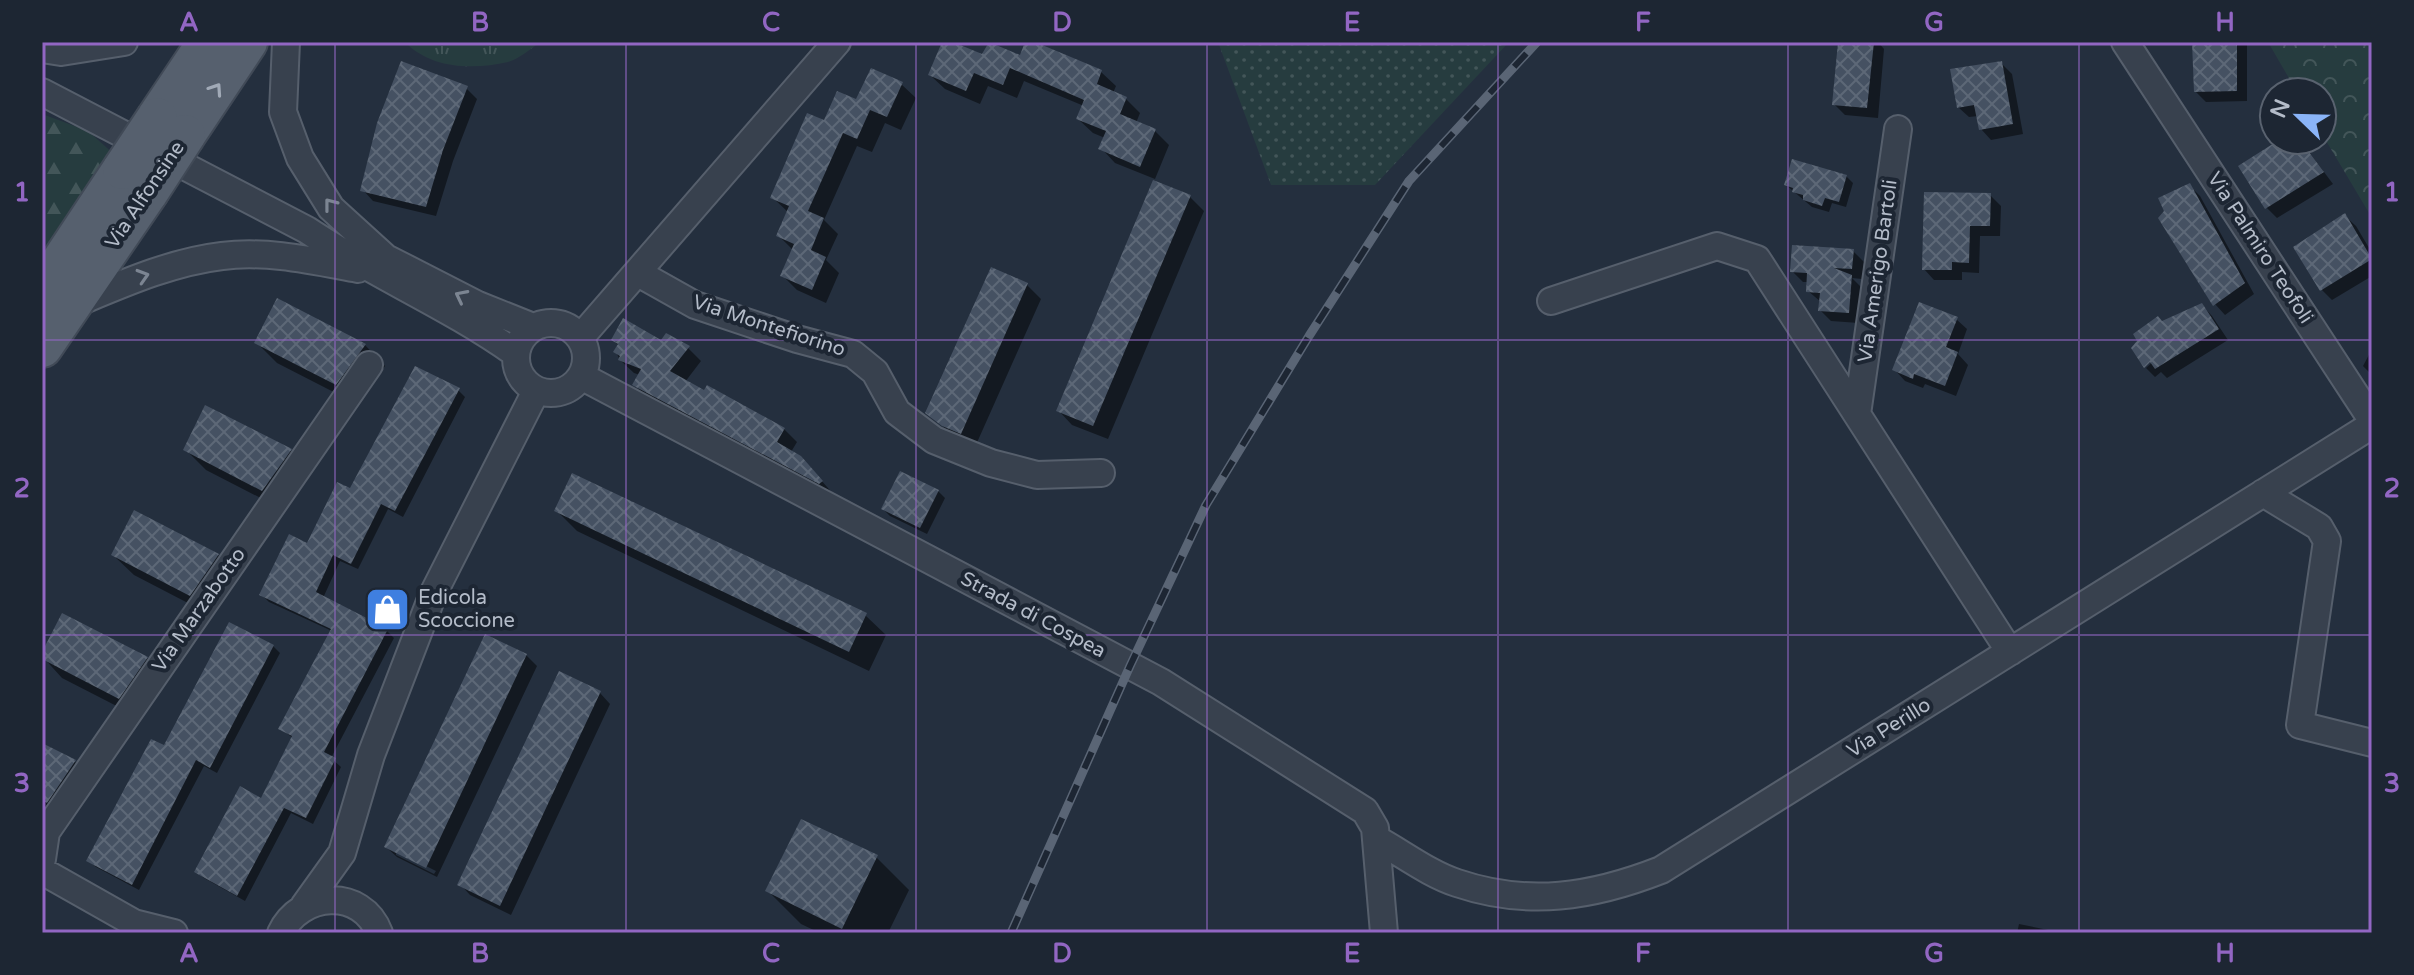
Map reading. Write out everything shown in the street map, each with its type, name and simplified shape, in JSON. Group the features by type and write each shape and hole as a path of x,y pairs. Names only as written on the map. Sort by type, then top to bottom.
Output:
{"main road":[{"name":"Via Alfonsine","path":"171,127 208,42"},
{"name":"Via Alfonsine","path":"42,347 56,298 135,180 171,127 247,42"}],"street":[{"path":"42,49 61,52 124,42"},
{"path":"286,42 283,112 300,158 331,208 381,265 515,353"},
{"path":"580,338 837,42"},
{"name":"Via Palmiro Teofoli","path":"2125,42 2372,423"},
{"path":"2147,75 2151,42"},
{"path":"42,92 307,230 381,265 533,327"},
{"name":"Via Amerigo Bartoli","path":"1857,414 1898,129"},
{"name":"Via Amerigo Bartoli","path":"1551,301 1717,246 1757,259 2010,652"},
{"path":"56,298 223,256 293,257 381,265"},
{"name":"Via Montefiorino","path":"638,273 695,305 853,354 875,372 897,412 934,440 991,463 1037,475 1101,473"},
{"path":"553,322 563,324 580,338 587,357 581,376 566,390 536,391 517,371 515,353 521,338 533,327 553,322"},
{"name":"Via Marzabotto","path":"42,859 46,832 369,365"},
{"name":"Strada di Cospea","path":"581,376 1161,682 1365,811 1375,828 1384,933"},
{"path":"285,924 342,853 371,755 433,594 536,391"},
{"name":"Via Perillo","path":"1376,839 1455,882 1514,897 1569,895 1618,887 1661,870 2372,423"},
{"path":"2263,493 2319,527 2327,541 2300,725 2372,743"},
{"path":"342,853 350,903"},
{"path":"42,871 134,923 174,933"},
{"path":"285,924 319,900 335,899 365,912 379,933"}],"green space":[{"path":"405,42 541,42 508,62 467,66 427,58"},
{"path":"1218,42 1509,42 1375,185 1271,185"},
{"path":"2268,42 2372,42 2372,218 2335,156 2338,156 2338,76 2288,76"},
{"path":"42,114 88,131 116,156 42,268"}],"building":[{"path":"942,42 953,42 982,54 989,42 1020,55 1025,42 1035,42 1102,70 1097,84 1127,97 1120,114 1156,129 1140,167 1098,149 1106,131 1076,119 1084,100 1010,68 1003,85 974,73 966,91 928,75"},
{"path":"1838,42 1874,42 1867,108 1832,105"},
{"path":"2192,42 2237,42 2237,91 2194,92"},
{"path":"401,61 468,86 443,150 426,207 360,191 377,123"},
{"path":"2002,61 2013,124 1979,130 1974,105 1957,108 1950,69"},
{"path":"871,68 903,82 887,117 870,110 857,139 843,133 808,211 824,218 811,250 826,257 812,290 780,276 794,244 776,236 789,206 770,198 807,113 824,120 837,91 856,99"},
{"path":"2258,153 2258,156 2312,156 2324,172 2265,209 2238,166"},
{"path":"1792,159 1847,175 1839,202 1825,198 1822,206 1803,200 1803,195 1792,192 1793,188 1784,185"},
{"path":"1153,180 1191,195 1093,426 1056,411"},
{"path":"2190,183 2245,283 2213,306 2158,218 2164,211 2158,198"},
{"path":"1924,192 1991,193 1990,226 1970,226 1969,263 1952,262 1952,270 1922,270"},
{"path":"2345,213 2372,259 2320,291 2293,247"},
{"path":"1792,245 1854,249 1852,269 1834,268 1852,275 1849,313 1818,311 1820,293 1806,292 1807,273 1790,272"},
{"path":"991,267 1028,283 961,434 942,426 925,413"},
{"path":"277,298 366,344 336,385 254,343"},
{"path":"1919,302 1958,317 1946,347 1958,352 1945,386 1914,374 1913,379 1892,370"},
{"path":"2202,303 2219,329 2155,369 2150,362 2144,368 2131,348 2137,341 2133,334 2158,316 2162,321"},
{"path":"623,318 661,340 666,333 690,346 670,371 704,390 707,385 785,428 777,442 801,456 823,481 819,484 632,385 641,369 618,360 620,356 613,352 618,344 611,340"},
{"path":"415,366 460,388 395,511 381,504 351,564 333,555 316,592 388,629 324,752 336,758 306,818 284,808 237,896 194,872 240,786 261,798 292,736 278,729 331,629 259,595 289,534 307,543 337,482 350,488"},
{"path":"205,405 292,449 262,491 183,450"},
{"path":"900,471 939,490 920,528 881,509"},
{"path":"572,473 867,613 849,652 554,511"},
{"path":"134,510 219,554 190,596 111,555"},
{"path":"62,613 148,657 119,699 42,659 42,652"},
{"path":"229,622 274,645 210,768 196,760 132,885 86,861 151,739 164,745"},
{"path":"485,634 527,654 426,868 384,847"},
{"path":"559,671 601,691 500,906 457,885"},
{"path":"42,743 76,760 47,803 42,800"},
{"path":"801,819 878,855 842,929 765,891"}],"railway":[{"path":"1011,933 1130,666 1206,505 1309,336 1409,181 1537,42"}],"place":[{"name":"Edicola Scoccione","path":"387,609"}]}
